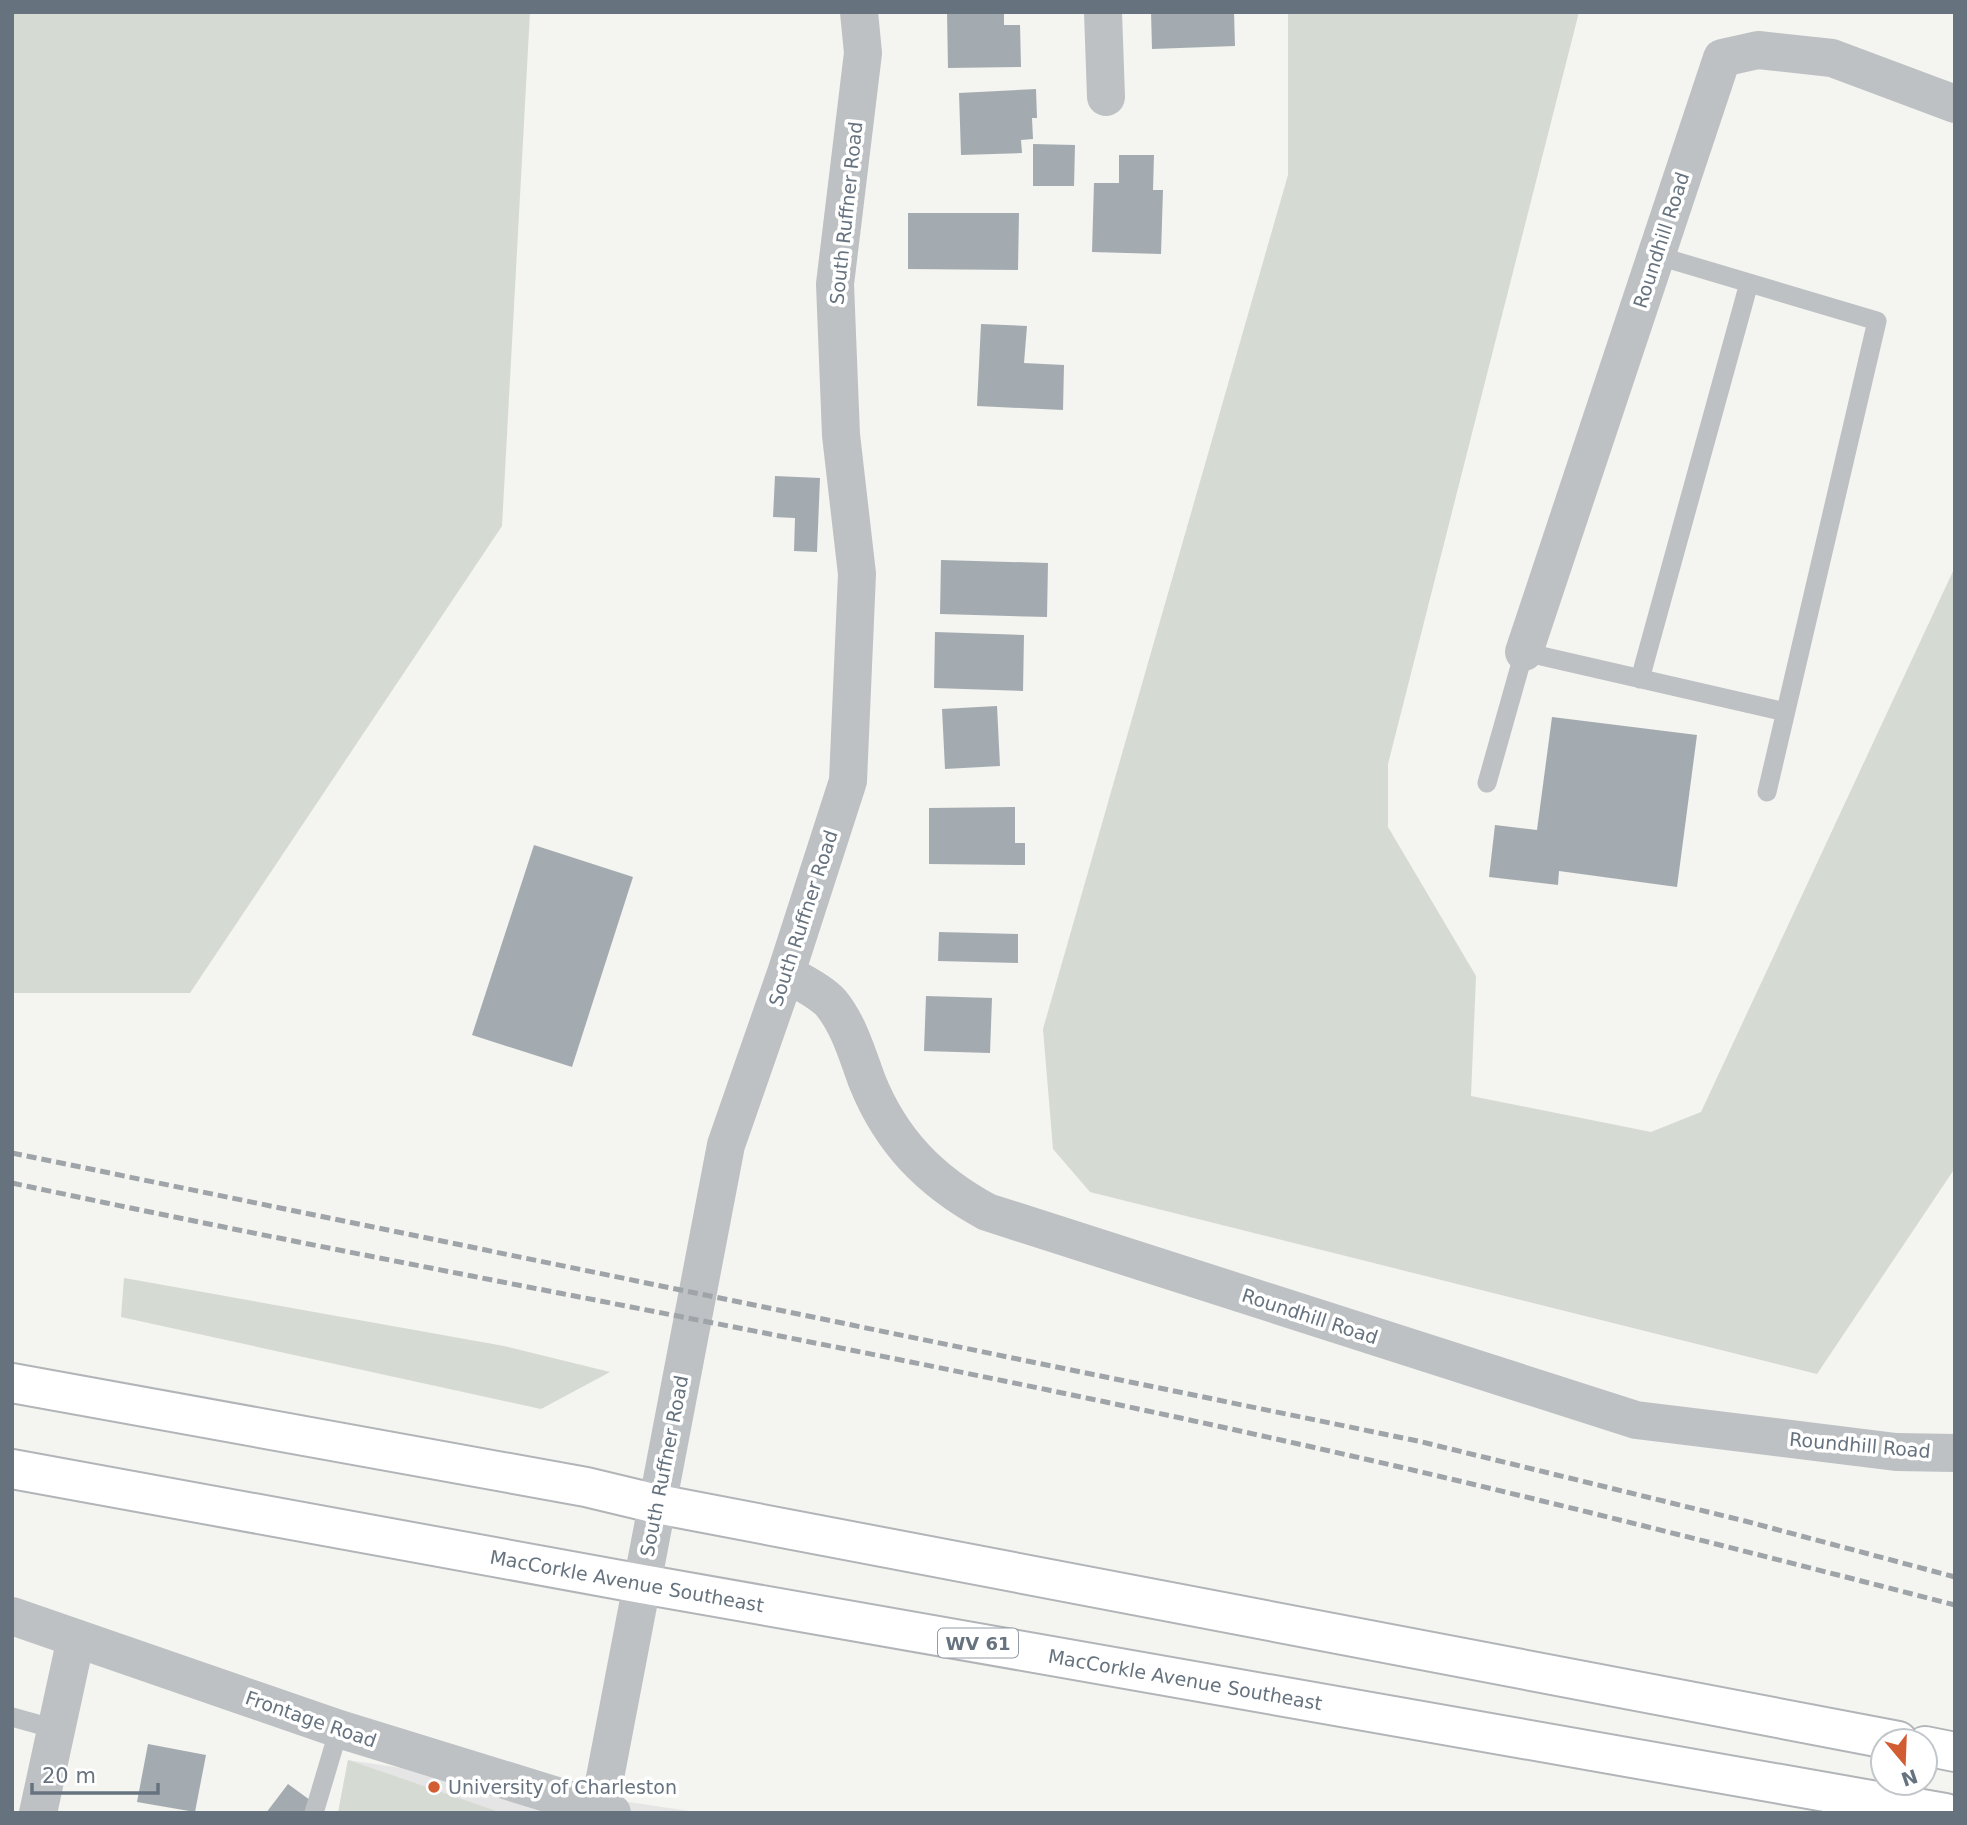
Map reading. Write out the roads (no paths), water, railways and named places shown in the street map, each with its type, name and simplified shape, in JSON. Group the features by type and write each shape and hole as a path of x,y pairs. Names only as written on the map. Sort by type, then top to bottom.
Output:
{"main road":[{"path":"12,1383 586,1487 657,1504 1869,1735"},
{"name":"MacCorkle Avenue Southeast","path":"12,1469 642,1584 1945,1813"}],"street":[{"name":"South Ruffner Road","path":"606,1811 642,1584 726,1145 786,973 848,781 857,574 841,435 835,284 863,53 859,12"},
{"path":"1102,12 1106,97"},
{"name":"Roundhill Road","path":"1524,652 1722,58 1758,50 1832,58 1955,104"},
{"name":"Roundhill Road","path":"786,973 829,1001 844,1020 875,1101 905,1150 956,1195 987,1212 1636,1420 1896,1452 1955,1453"},
{"name":"Frontage Road","path":"12,1616 339,1730 606,1811"},
{"path":"38,1813 76,1638"}],"lane":[{"path":"1656,255 1877,321 1766,792"},
{"path":"1640,678 1749,283"},
{"path":"1487,783 1524,652 1785,712"},
{"path":"12,1717 55,1729"},
{"path":"314,1813 339,1730"}],"railway":[{"path":"12,1153 1418,1441 1745,1521 1955,1577"},
{"path":"12,1183 1118,1405 1531,1498 1955,1605"}],"place":[{"name":"University of Charleston","path":"434,1787"}]}
